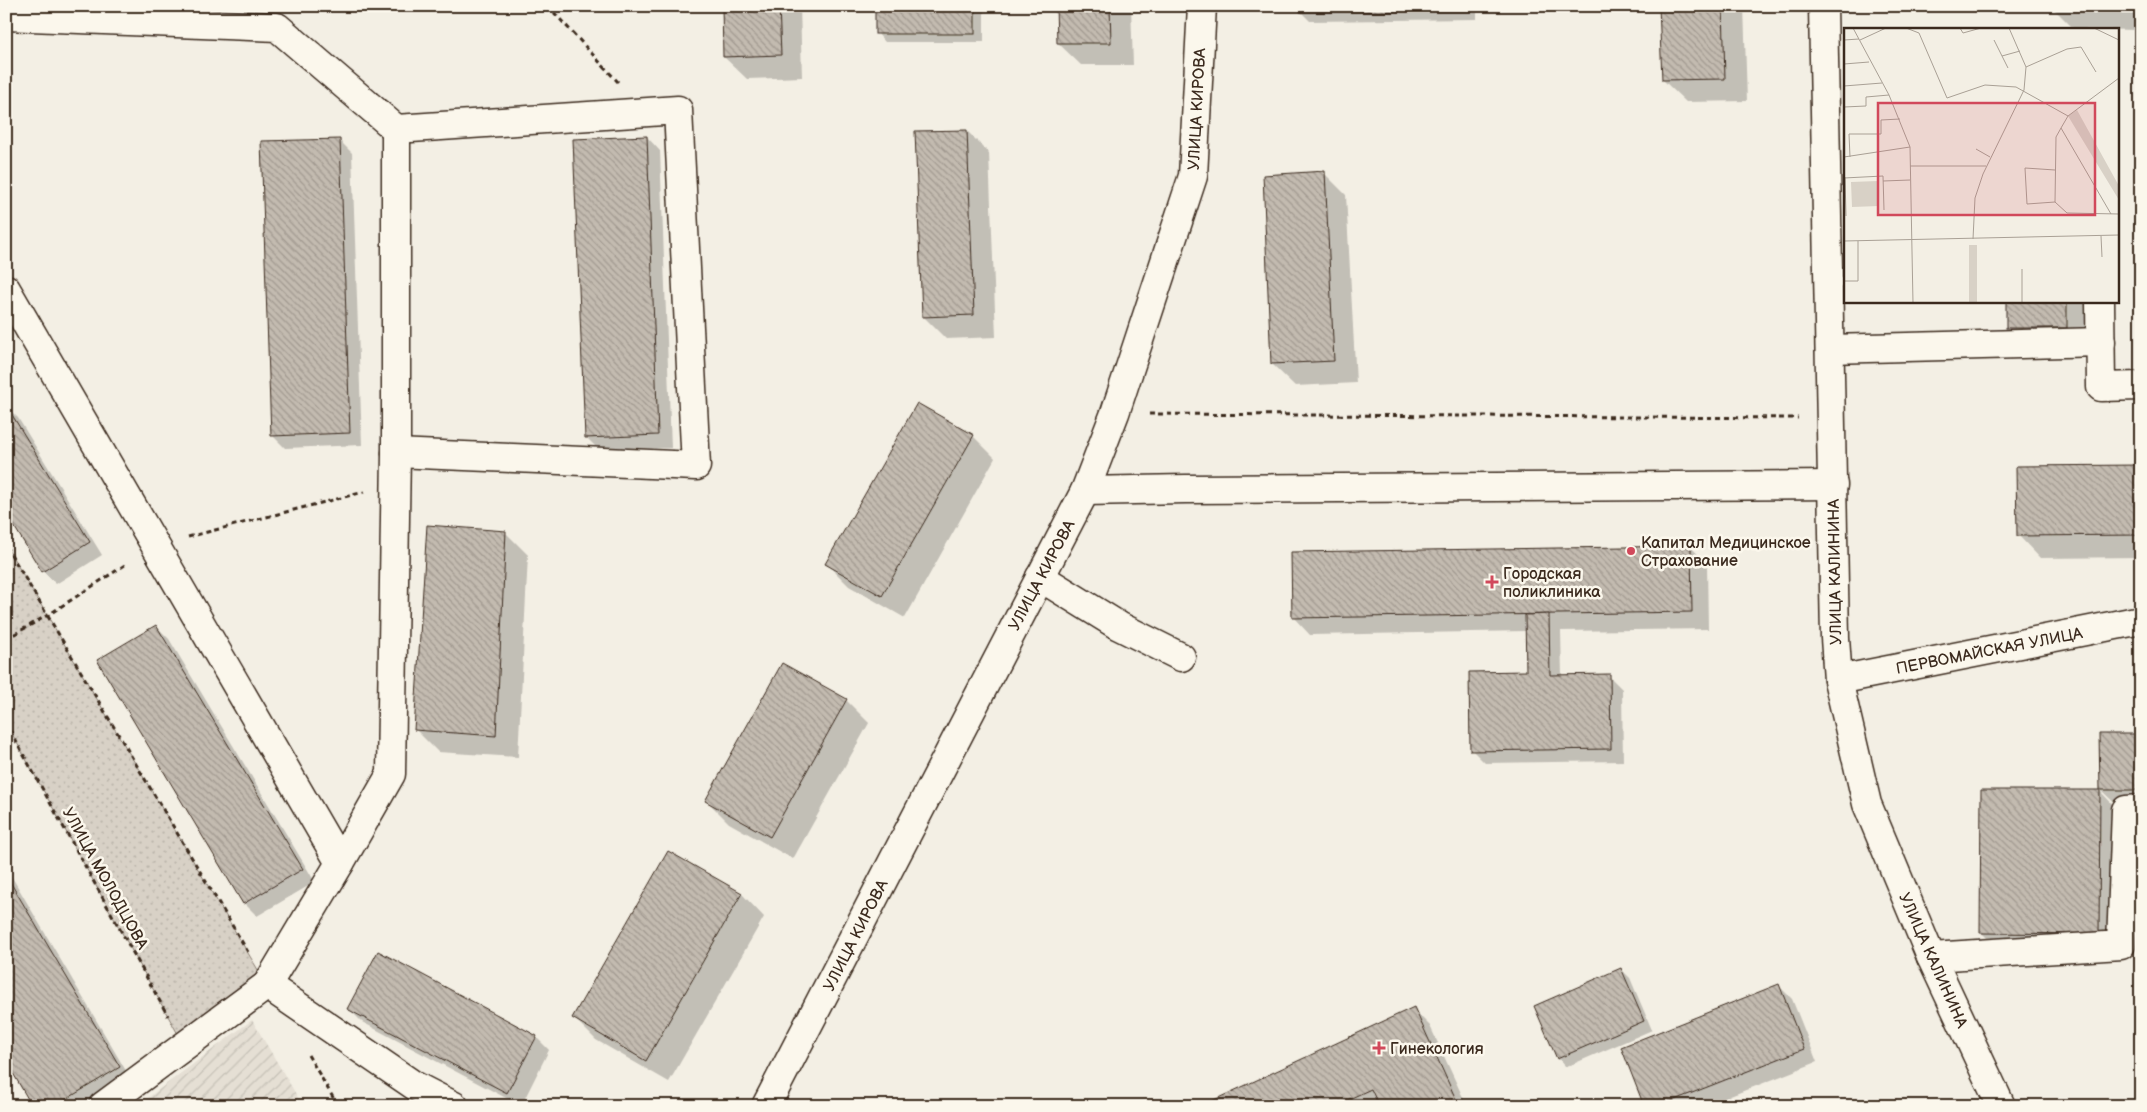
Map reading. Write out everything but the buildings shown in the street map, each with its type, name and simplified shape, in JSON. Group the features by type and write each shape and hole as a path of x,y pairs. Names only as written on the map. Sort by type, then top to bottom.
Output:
{"street":[{"name":"УЛИЦА КИРОВА","path":"766,1106 1085,491 1115,413 1192,176 1202,6"},
{"name":"УЛИЦА КАЛИНИНА","path":"1823,6 1835,638 1838,680 1867,804 1932,957 2001,1106"},
{"path":"6,16 277,27 396,129 678,110 696,466 396,453"},
{"path":"103,1106 267,985 391,774 396,453 396,129"},
{"path":"6,289 340,863"},
{"path":"2100,302 2101,387 2141,386"},
{"path":"1830,348 2101,342"},
{"path":"1085,491 1833,485"},
{"path":"1040,577 1119,626 1181,657"},
{"name":"ПЕРВОМАЙСКАЯ УЛИЦА","path":"1838,680 2141,620"},
{"path":"1932,957 2121,945 2126,810 2141,809"},
{"path":"267,985 415,1086 454,1106"}],"path":[{"path":"548,6 646,111"},
{"path":"1115,413 1831,418"},
{"path":"6,546 267,985"},
{"name":"УЛИЦА МОЛОДЦОВА","path":"6,723 184,1046"},
{"path":"305,1049 338,1106"}],"shaded area":[{"path":"6,546 267,985 184,1045 6,723"},
{"path":"252,1020 303,1106 137,1106"}],"place":[{"name":"Капитал Медицинское Страхование","path":"1631,551"},
{"name":"Городская поликлиника","path":"1492,582"},
{"name":"Гинекология","path":"1379,1048"}]}
